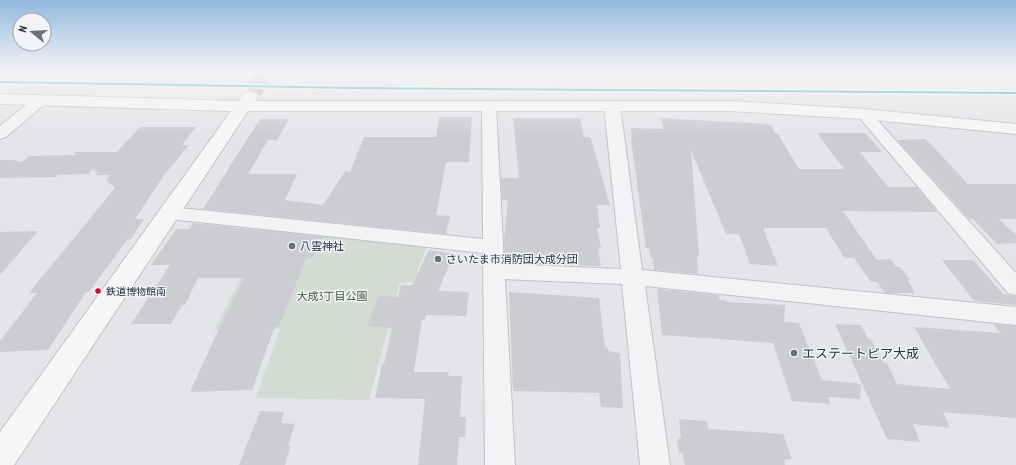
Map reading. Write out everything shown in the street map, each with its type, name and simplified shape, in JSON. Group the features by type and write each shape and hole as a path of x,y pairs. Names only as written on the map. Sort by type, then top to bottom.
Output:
{"street":[{"path":"0,99 248,99 489,105 728,106 864,114 1016,129"},
{"path":"0,459 248,99"},
{"path":"0,134 41,100"},
{"path":"489,105 500,465"},
{"path":"612,106 634,277 655,465"},
{"path":"864,114 1016,287"},
{"path":"170,213 494,247"},
{"path":"495,271 634,277 1016,316"}],"green space":[{"name":"大成3丁目公園","path":"269,225 427,246 413,282 400,283 369,400 256,398 280,329 214,330"}],"building":[{"path":"439,117 472,117 469,162 446,162 436,215 450,216 446,234 203,209 260,119 289,119 277,140 268,140 248,174 297,174 285,200 323,205 345,171 350,172 364,137 436,137"},
{"path":"513,118 580,118 584,137 589,137 591,139 610,205 597,205 600,228 597,228 601,248 598,249 601,266 505,263 504,240 508,200 502,200 501,178 519,178"},
{"path":"660,118 768,124 772,126 775,134 778,134 799,169 844,169 817,133 865,133 882,152 860,152 888,187 917,187 937,212 843,211 877,260 891,259 896,267 900,267 910,280 908,281 915,293 885,293 877,282 871,282 854,258 847,258 843,256 826,228 763,228 778,266 750,264 739,234 726,234 691,150 699,256 697,256 698,274 654,270 653,258 651,258 649,248 646,248 631,139 631,128 664,129"},
{"path":"140,127 196,127 182,145 189,145 164,175 135,219 144,219 131,239 127,240 89,292 86,292 48,350 0,352 0,341 37,293 29,293 115,188 106,180 110,175 95,175 98,173 93,169 88,174 57,175 57,177 0,178 0,160 14,160 22,162 29,156 77,155 73,152 117,152"},
{"path":"926,139 968,184 1016,184 1016,219 999,219 1016,235 1016,243 997,244 973,219 969,219 897,140"},
{"path":"193,223 323,237 312,258 307,257 279,326 275,326 252,390 190,392 244,278 198,278 185,305 182,305 171,324 131,324 170,265 151,265 176,229 189,229"},
{"path":"38,231 0,275 0,232"},
{"path":"429,250 454,254 438,291 469,292 466,316 426,315 425,320 422,320 414,372 449,372 448,376 462,376 460,417 466,417 465,437 459,437 457,465 418,465 425,399 375,398 382,364 384,364 392,328 367,326 379,296 398,297 401,285 412,285"},
{"path":"942,260 973,260 1003,294 1016,296 1016,305 974,301"},
{"path":"657,289 718,295 720,300 726,300 727,302 785,305 784,322 799,323 822,380 861,384 860,399 828,397 831,404 792,401 773,343 662,335"},
{"path":"509,292 599,298 605,347 607,347 608,351 620,353 623,408 601,407 599,393 513,391"},
{"path":"835,324 861,325 868,339 871,339 883,363 887,363 897,384 950,389 914,327 1001,333 993,324 1016,326 1016,418 943,412 950,428 913,424 920,442 887,439"},
{"path":"260,411 284,412 281,423 295,424 288,446 290,447 285,465 239,465"},
{"path":"679,419 707,421 708,429 783,434 792,459 784,460 785,465 685,465 682,453 679,452 677,441 681,437"}],"transit line":[{"path":"976,93 1016,93"}],"place":[{"name":"八雲神社","path":"292,246"},
{"name":"さいたま市消防団大成分団","path":"438,259"},
{"name":"鉄道博物館南","path":"98,291"},
{"name":"エステートピア大成","path":"794,353"}]}
